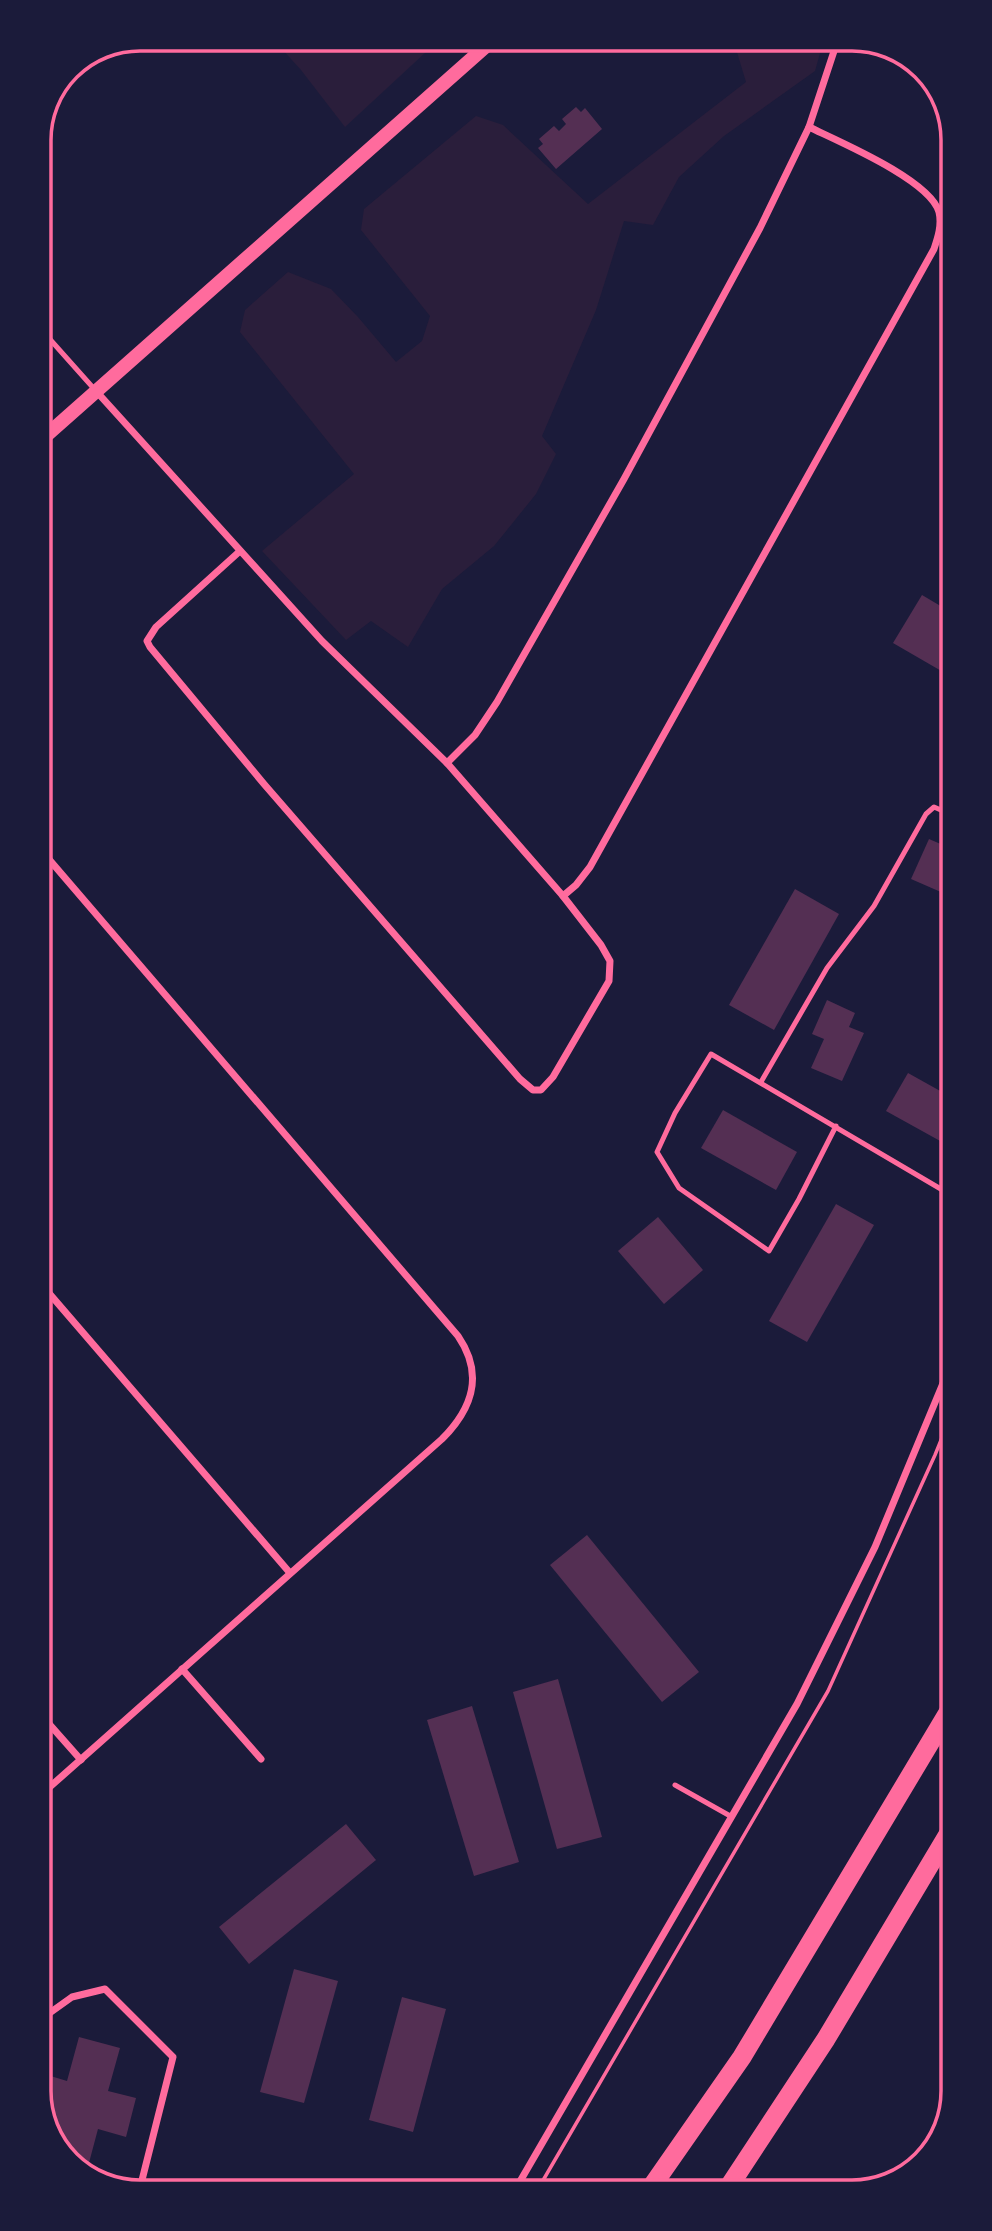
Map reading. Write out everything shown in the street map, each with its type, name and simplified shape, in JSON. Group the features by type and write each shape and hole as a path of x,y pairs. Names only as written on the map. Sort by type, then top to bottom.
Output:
{"highway":[{"path":"656,2180 742,2057 941,1724"},
{"path":"734,2180 826,2039 941,1846"}],"main road":[{"path":"51,430 480,51"}],"street":[{"path":"447,763 475,735 497,702 611,503 760,228 809,127 834,51"},
{"path":"563,896 590,867 921,273 938,237 939,213 928,194 888,167 809,127"},
{"path":"96,391 341,660 447,763 563,896 607,953 611,972 609,981 553,1077 541,1090 533,1090 520,1079 150,648 147,642 156,626 240,551"},
{"path":"51,861 458,1336 470,1357 472,1369 471,1394 452,1430 51,1786"},
{"path":"51,1295 290,1573"},
{"path":"522,2180 797,1704 854,1593 897,1499 941,1389"},
{"path":"182,1669 261,1759"},
{"path":"51,1726 81,1760"},
{"path":"51,2012 72,1997 105,1990 173,2057 142,2180"}],"lane":[{"path":"51,340 96,391"},
{"path":"761,1082 827,968 874,906 926,814 934,807 941,810"},
{"path":"836,1126 769,1251 678,1188 657,1152 675,1113 711,1054 836,1126 941,1189"},
{"path":"675,1785 732,1818"}],"shaded area":[{"path":"284,51 427,51 345,127"},
{"path":"737,51 821,51 815,71 724,136 679,177 653,225 624,221 596,310 542,436 556,454 536,494 494,546 442,589 408,647 371,621 346,640 262,551 354,474 240,332 245,310 288,272 331,289 396,362 422,341 430,316 361,230 364,209 476,116 503,125 588,204 746,82"}],"building":[{"path":"576,107 581,112 585,108 602,129 556,169 538,148 543,144 539,139 554,126 559,131 566,124 562,119"},
{"path":"922,595 941,606 941,671 893,643"},
{"path":"929,839 941,844 941,892 911,879"},
{"path":"795,889 839,914 774,1030 729,1005"},
{"path":"827,1000 855,1013 849,1027 864,1033 842,1081 811,1068 824,1039 812,1034"},
{"path":"908,1073 941,1091 941,1141 886,1111"},
{"path":"723,1110 797,1152 776,1190 701,1148"},
{"path":"836,1204 874,1225 807,1342 769,1321"},
{"path":"658,1217 703,1270 664,1304 618,1251"},
{"path":"587,1535 699,1672 662,1702 550,1565"},
{"path":"558,1679 602,1837 557,1849 513,1692"},
{"path":"472,1706 519,1862 474,1876 427,1720"},
{"path":"346,1824 376,1860 249,1964 219,1927"},
{"path":"294,1969 338,1981 304,2103 260,2092"},
{"path":"402,1997 446,2009 413,2132 369,2120"},
{"path":"79,2037 120,2048 108,2091 136,2098 126,2137 98,2129 89,2164 69,2145 55,2120 51,2076 67,2081"}]}
